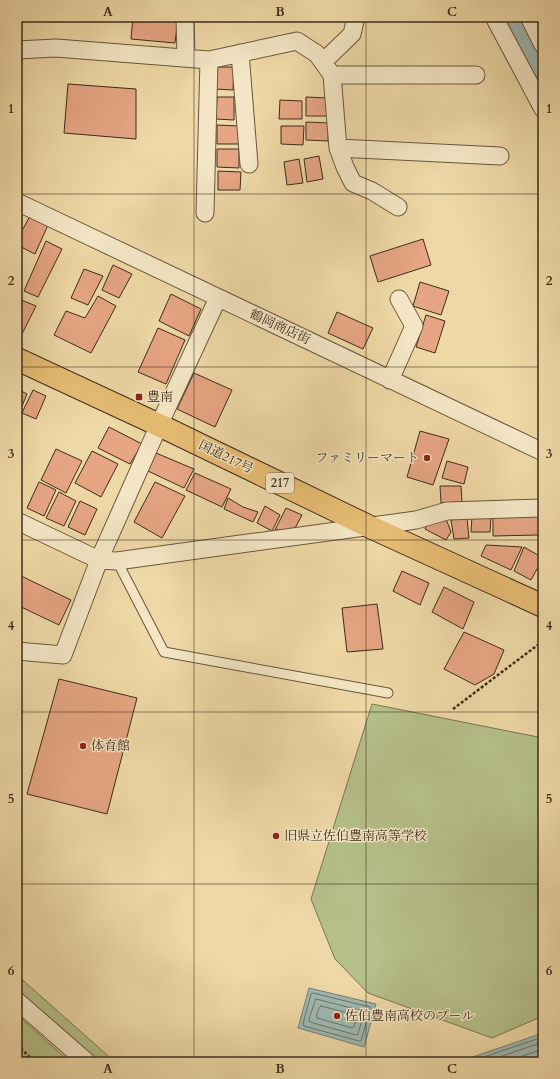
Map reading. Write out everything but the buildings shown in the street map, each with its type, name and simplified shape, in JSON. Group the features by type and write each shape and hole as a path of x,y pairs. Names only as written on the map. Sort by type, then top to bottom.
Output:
{"highway":[{"name":"国道217号","path":"17,359 159,425 368,526 543,606"}],"street":[{"path":"185,17 186,58"},
{"path":"328,68 352,34 356,17"},
{"path":"494,17 543,109"},
{"path":"529,17 543,45"},
{"path":"17,50 56,48 209,60 297,41 317,54 328,68 338,148 353,183 372,191 398,207"},
{"path":"240,53 249,164"},
{"path":"205,214 209,60"},
{"path":"328,68 476,75"},
{"path":"338,148 500,156"},
{"name":"鶴岡商店街","path":"17,202 543,452"},
{"path":"17,651 63,655 99,560 218,298"},
{"path":"390,380 414,326 399,299"},
{"path":"17,521 99,560 117,561 416,520 446,511 543,508"},
{"path":"17,1001 87,1062"}],"lane":[{"path":"117,561 164,652 388,692"}],"path":[{"path":"453,709 543,641"},
{"path":"17,1045 35,1062"}],"green space":[{"path":"372,704 543,738 543,1016 492,1038 368,993 335,959 311,899"},
{"path":"17,975 115,1062 97,1062 17,991"},
{"path":"17,1015 70,1062 17,1062"}],"water":[{"name":"佐伯豊南高校のプール","path":"309,988 376,1004 364,1047 298,1028"},
{"path":"543,1033 543,1062 458,1062"}],"waterway":[{"path":"513,17 543,74"}],"place":[{"name":"豊南","path":"139,397"},
{"name":"ファミリーマート","path":"427,458"},
{"name":"体育館","path":"83,746"},
{"name":"旧県立佐伯豊南高等学校","path":"276,836"},
{"name":"佐伯豊南高校のプール","path":"337,1016"}]}
